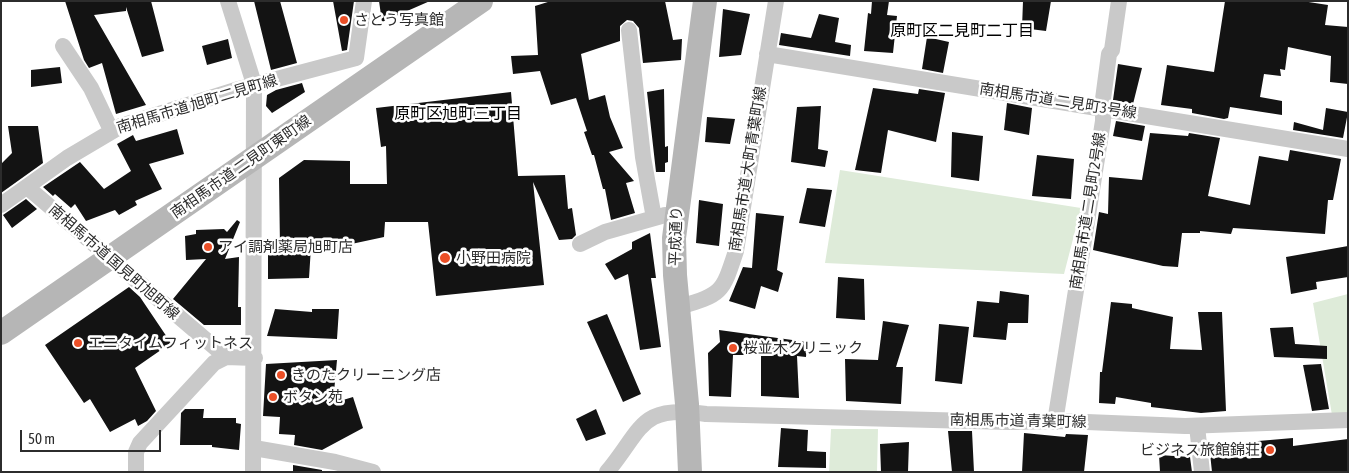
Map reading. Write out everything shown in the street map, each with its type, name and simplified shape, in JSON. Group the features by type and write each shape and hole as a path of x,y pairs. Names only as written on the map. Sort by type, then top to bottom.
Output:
{"street":[{"path":"228,1 254,84 254,472"},
{"path":"364,1 356,58 366,79"},
{"name":"南相馬市道 二見町東町線","path":"1,333 481,1"},
{"name":"平成通り","path":"690,472 688,411 679,307 675,266 665,215 705,1"},
{"name":"南相馬市道 大町青葉町線","path":"679,307 710,298 719,291 736,251 776,1"},
{"name":"南相馬市道 二見町2号線","path":"1055,422 1104,110 1109,54 1112,50 1119,1"},
{"path":"580,244 605,232 665,215 643,157 629,30"},
{"path":"63,46 91,88 111,130"},
{"name":"南相馬市道 二見町3号線","path":"767,54 1348,149"},
{"name":"南相馬市道 旭町二見町線","path":"1,205 111,130 254,84 356,58"},
{"name":"南相馬市道 国見町旭町線","path":"26,187 226,357"},
{"path":"136,472 136,452 140,443 214,364 226,357 255,358"},
{"path":"606,472 644,421 669,412 688,411"},
{"name":"南相馬市道 青葉町線","path":"688,411 706,414 1197,426 1348,420"},
{"path":"1197,426 1202,472"},
{"path":"254,448 335,462 373,472"}],"green space":[{"path":"840,170 1081,208 1064,274 825,263"},
{"path":"1348,294 1348,413 1332,415 1313,303"},
{"path":"831,429 878,429 877,472 829,472"}],"building":[{"path":"65,1 151,1 164,51 142,57 126,7 126,11 94,15 146,105 116,114 102,63 89,68 84,60"},
{"path":"254,1 280,1 297,63 271,70"},
{"name":"さとう写真館","path":"333,1 354,1 347,50 342,51"},
{"path":"379,1 430,1 382,22"},
{"path":"551,1 665,1 673,40 682,39 681,60 643,63 639,28 633,21 627,20 620,26 620,41 581,54 589,100 605,95 610,117 623,148 609,152 634,181 626,183 635,213 611,220 605,189 603,189 594,155 592,155 584,132 587,131 576,98 551,105 540,71 513,74 511,56 538,55 535,6"},
{"path":"872,1 889,1 887,15 897,16 893,53 864,51 868,13 871,14"},
{"path":"1023,1 1051,1 1046,31 1022,28"},
{"path":"1225,1 1302,1 1328,5 1325,25 1348,27 1348,84 1330,82 1331,56 1288,47 1285,70 1280,69 1281,76 1264,74 1260,97 1282,101 1282,115 1230,107 1228,118 1224,119 1192,113 1192,109 1161,105 1167,65 1214,72"},
{"path":"723,9 750,14 741,55 719,57"},
{"path":"819,14 839,18 835,42 851,45 850,56 779,45 781,33 811,38"},
{"path":"927,37 949,42 943,73 922,69"},
{"path":"228,39 232,58 207,65 202,46"},
{"path":"1118,64 1142,68 1133,104 1113,100"},
{"path":"60,67 62,83 31,87 31,70"},
{"path":"302,83 305,92 272,113 266,106 267,95 276,90"},
{"path":"873,88 918,94 919,89 945,93 936,142 888,130 881,173 855,170"},
{"path":"664,89 665,147 668,146 668,162 665,163 665,172 656,172 647,92"},
{"path":"511,92 518,176 565,175 568,209 572,208 576,235 572,239 559,240 533,182 544,285 436,296 428,222 385,222 384,237 342,246 341,251 311,247 309,278 268,279 268,248 280,248 279,178 304,160 350,161 350,184 387,184 386,146 381,147 376,108"},
{"path":"1007,103 1032,108 1029,135 1004,130"},
{"path":"821,106 818,149 828,151 825,167 791,162 797,107"},
{"path":"1326,108 1348,112 1343,138 1293,130 1294,122 1323,130"},
{"path":"707,117 735,119 730,144 705,142"},
{"path":"1116,121 1145,126 1142,141 1113,136"},
{"path":"8,126 38,126 43,163 1,193 1,164 12,153"},
{"path":"177,129 184,154 149,164 162,189 135,201 137,205 119,215 115,210 86,221 75,204 71,208 55,194 53,196 43,187 80,162 104,189 131,171 117,144 133,135 136,141"},
{"path":"952,132 983,136 979,181 951,177"},
{"path":"1150,133 1188,136 1189,133 1220,138 1208,196 1250,205 1259,156 1288,161 1290,150 1341,159 1333,200 1328,200 1325,234 1233,228 1231,234 1200,231 1200,233 1182,233 1178,267 1163,266 1093,250 1099,212 1108,214 1109,177 1142,180"},
{"path":"1037,155 1074,159 1071,199 1032,196"},
{"path":"807,188 832,190 825,227 799,223"},
{"path":"26,199 37,209 12,228 3,215"},
{"path":"699,200 723,204 719,246 696,243"},
{"path":"756,213 784,216 777,270 783,273 778,292 761,286 755,309 729,301 743,267 752,268"},
{"path":"237,220 240,222 225,259 239,257 238,307 241,307 241,325 204,325 173,299 206,259 186,260 185,236 196,234 196,230 224,229 227,232"},
{"path":"650,233 656,278 651,278 661,347 640,350 628,274 615,280 605,264 632,249 632,242"},
{"path":"1348,246 1348,277 1316,282 1317,289 1291,294 1286,257"},
{"path":"838,277 864,279 865,320 836,318"},
{"path":"129,287 140,297 171,343 135,368 156,411 147,421 138,426 135,419 110,432 90,399 84,403 45,345"},
{"path":"1000,291 1029,295 1028,323 1008,323 1006,340 973,337 977,301 999,303"},
{"path":"1111,302 1132,304 1132,308 1173,317 1170,349 1202,350 1198,312 1222,312 1226,411 1201,413 1151,407 1151,403 1116,397 1115,404 1099,403 1100,372 1102,372"},
{"path":"275,309 312,312 312,309 339,309 337,339 267,336"},
{"path":"607,314 641,394 623,402 587,322"},
{"path":"883,321 909,325 896,367 903,367 901,404 846,401 845,359 878,360"},
{"path":"939,324 969,327 962,384 935,381"},
{"path":"1293,327 1295,344 1327,346 1327,359 1274,357 1270,328"},
{"path":"719,330 807,342 806,357 797,356 799,398 761,396 761,355 733,355 731,397 709,396 708,353 720,342"},
{"path":"337,360 333,403 353,397 363,428 322,450 294,445 295,435 279,434 280,417 263,416 266,364"},
{"path":"1321,364 1329,409 1312,411 1303,365"},
{"path":"185,409 204,409 203,418 236,418 236,423 241,424 239,450 212,447 212,445 180,445 181,413"},
{"path":"596,409 606,434 586,441 576,419"},
{"path":"781,428 808,430 807,451 826,452 826,468 778,467"},
{"path":"948,431 972,431 974,472 952,472"},
{"path":"1024,433 1065,437 1066,434 1088,435 1084,472 1022,472"},
{"path":"1293,438 1293,446 1348,439 1348,472 1212,472 1210,453 1247,446 1247,442"},
{"path":"909,442 908,472 881,472 880,444"},
{"path":"1159,455 1190,457 1192,472 1160,472"},
{"path":"293,465 322,470 322,472 293,472"}],"place":[{"name":"さとう写真館","path":"344,20"},
{"name":"アイ調剤薬局旭町店","path":"208,247"},
{"name":"小野田病院","path":"445,258"},
{"name":"エニタイムフィットネス","path":"78,343"},
{"name":"桜並木クリニック","path":"733,348"},
{"name":"きのたクリーニング店","path":"281,375"},
{"name":"ボタン苑","path":"273,397"},
{"name":"ビジネス旅館錦荘","path":"1270,450"}],"district":[{"name":"原町区二見町二丁目","path":"962,31"},
{"name":"原町区旭町三丁目","path":"458,114"}]}
